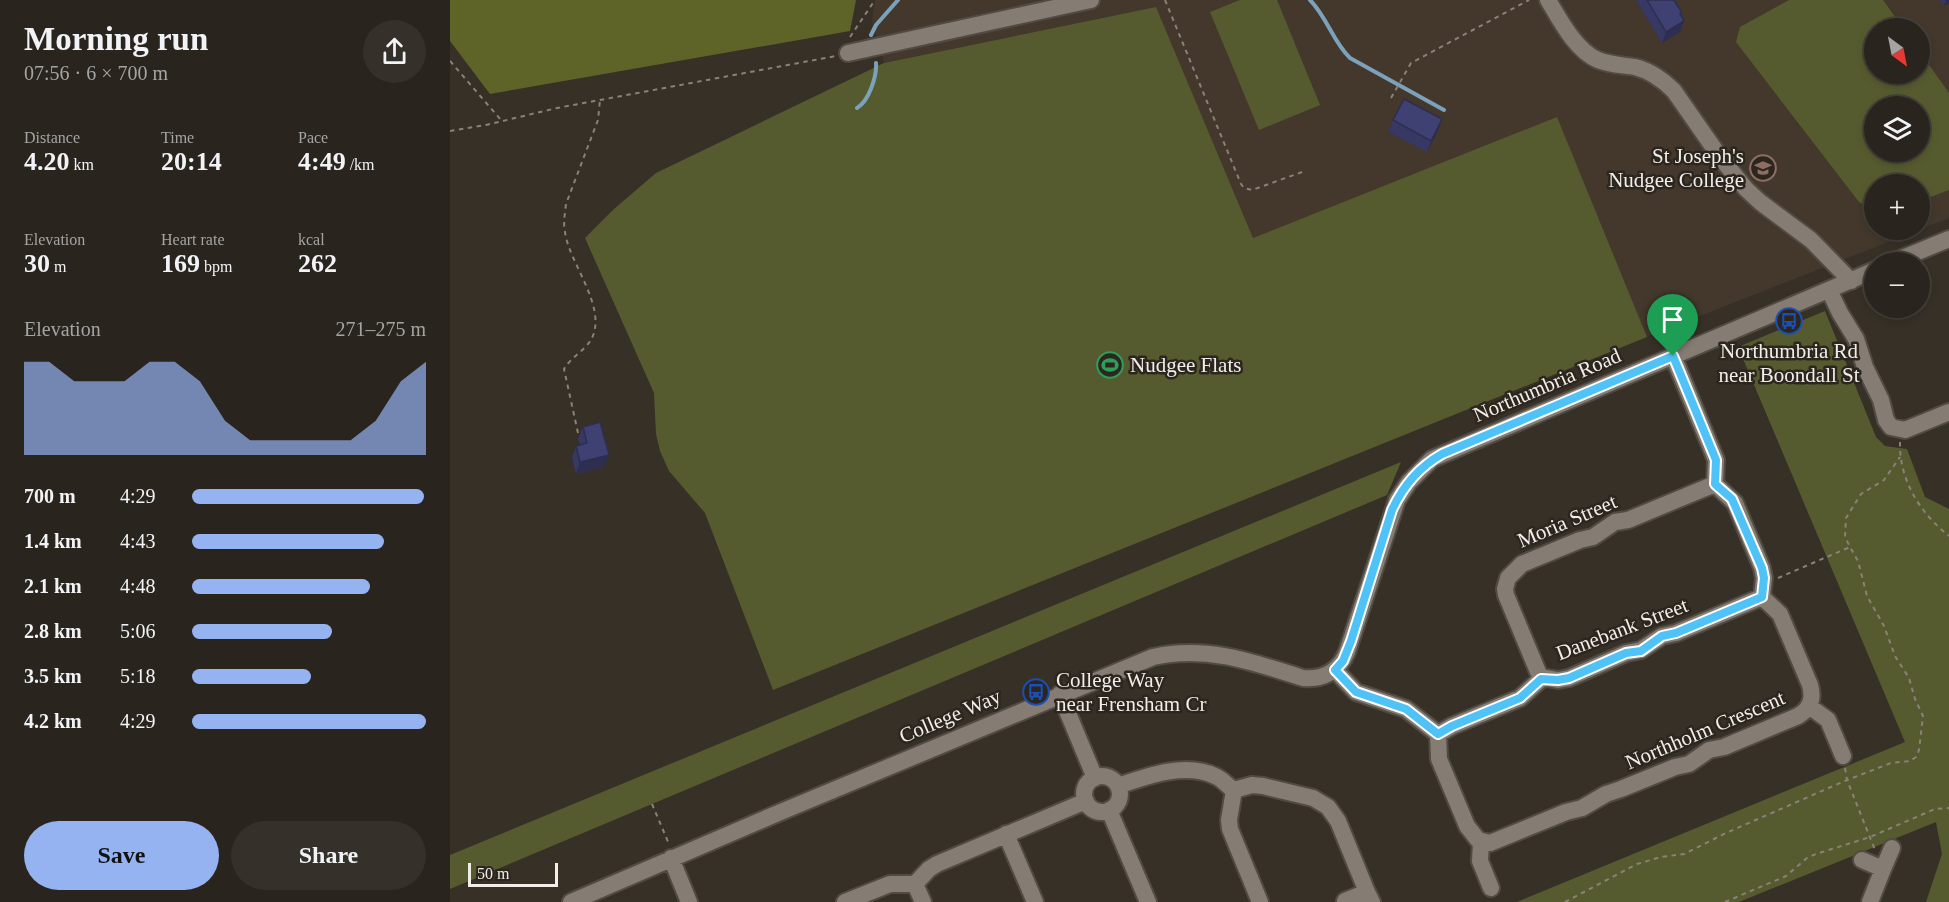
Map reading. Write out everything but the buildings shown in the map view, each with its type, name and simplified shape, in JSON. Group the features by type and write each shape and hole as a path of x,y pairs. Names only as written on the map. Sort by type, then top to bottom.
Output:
{"street":[{"path":"843,49 1091,0"},
{"path":"1548,0 1568,33 1591,56 1607,63 1637,68 1654,74 1665,82 1746,189 1811,240 1851,281"},
{"path":"1917,252 1949,239"},
{"name":"Northumbria Road","path":"1335,670 1347,652 1392,510 1408,482 1424,466 1442,454 1864,275"},
{"path":"1829,290 1856,339 1865,367 1881,400 1888,424 1900,430 1910,429 1949,412"},
{"path":"1673,356 1716,460 1715,484 1735,503 1762,568 1763,590"},
{"name":"Moria Street","path":"1541,679 1506,595 1506,583 1512,572 1522,564 1580,540 1593,537 1614,522 1628,520 1715,484"},
{"name":"Danebank Street","path":"1438,734 1520,698 1541,679 1569,678 1626,653 1641,651 1662,636 1676,633 1763,590"},
{"name":"Northholm Crescent","path":"1481,842 1495,842 1566,812 1582,808 1606,794 1675,767 1689,764 1709,750 1724,747 1798,716 1809,706 1812,697 1810,685 1783,618 1763,590"},
{"name":"College Way","path":"571,902 670,851 1135,663 1160,655 1207,652 1227,655 1303,678 1316,678 1335,670"},
{"path":"1335,670 1356,692 1406,709 1438,734 1439,759 1467,826 1474,837 1481,842 1480,861 1491,888"},
{"path":"1060,694 1095,778"},
{"path":"1809,706 1828,720 1843,756"},
{"path":"1118,786 1162,772 1187,771 1215,775 1234,790"},
{"path":"1106,777 1118,786 1120,791 1118,803 1104,812 1093,809 1086,801 1087,785 1095,778 1106,777"},
{"path":"1234,790 1252,785 1263,786 1313,798 1328,807 1338,821 1369,897 1345,901"},
{"path":"1234,790 1229,820 1230,828 1260,902"},
{"path":"845,902 894,883 915,884 932,866 1086,801"},
{"path":"1109,810 1148,902"},
{"path":"1006,834 1035,902"},
{"path":"1870,902 1892,848"},
{"path":"670,851 689,902"},
{"path":"1862,860 1883,869"},
{"path":"915,884 923,902"}],"path":[{"path":"450,131 843,49 875,0"},
{"path":"1165,0 1244,188 1252,190 1305,171"},
{"path":"1391,98 1411,63 1529,0"},
{"path":"450,61 502,121"},
{"path":"578,433 564,369 592,338 596,322 593,305 565,233 564,217 566,204 598,120 600,100"},
{"path":"1900,430 1900,457 1905,479 1923,510 1936,526 1949,536"},
{"path":"1565,902 1637,864 1661,857 1684,854 1725,833 1891,762 1913,759 1919,750 1923,716 1914,699 1909,678 1895,656 1884,626 1867,596 1858,561 1845,537 1846,518 1861,494 1884,480 1900,457"},
{"path":"1763,590 1850,547"},
{"path":"1848,780 1870,837"},
{"path":"652,804 670,851"},
{"path":"1725,902 1786,876 1807,858 1816,854 1870,837 1935,809 1949,808"}],"shaded area":[{"name":"St Joseph's Nudgee College","path":"875,0 1949,0 1949,218 1930,225 1930,174 1864,174 1864,240 1894,240 1647,337 1557,118 1253,238 1156,7 884,63 872,21"}],"green space":[{"path":"450,0 856,0 850,31 490,94 450,41"},
{"path":"1240,0 1277,0 1320,105 1259,130 1210,12"},
{"path":"1789,0 1883,0 1896,18 1864,18 1864,84 1930,84 1930,66 1949,93 1949,190 1930,197 1930,174 1864,174 1864,205 1859,202 1736,42 1740,27"},
{"name":"Nudgee Flats","path":"1156,7 1253,238 1557,117 1647,337 773,690 705,513 669,471 660,451 656,434 654,393 585,238 614,209 656,173 884,63"},
{"path":"1825,311 1876,437 1885,446 1907,449 1925,497 1949,509 1949,902 1926,902 1942,854 1936,822 1739,902 1517,902 1905,742 1738,347"},
{"path":"1401,462 1387,495 450,889 450,855"}],"waterway":[{"path":"871,35 876,25 898,0"},
{"path":"1310,0 1350,58 1444,110"},
{"path":"857,108 865,100 871,88 876,63"}],"place":[{"name":"St Joseph's Nudgee College","path":"1763,168"},
{"name":"Northumbria Rd near Boondall St","path":"1789,321"},
{"name":"Nudgee Flats","path":"1110,365"},
{"name":"College Way near Frensham Cr","path":"1036,692"}],"route":[{"path":"1673,356 1716,460 1715,484 1735,503 1764,572 1762,597 1676,633 1662,636 1641,651 1626,653 1569,678 1541,679 1520,698 1438,734 1406,709 1361,695 1351,688 1335,670 1343,661 1351,641 1396,500 1415,474 1432,459 1442,454 1673,356"}]}
